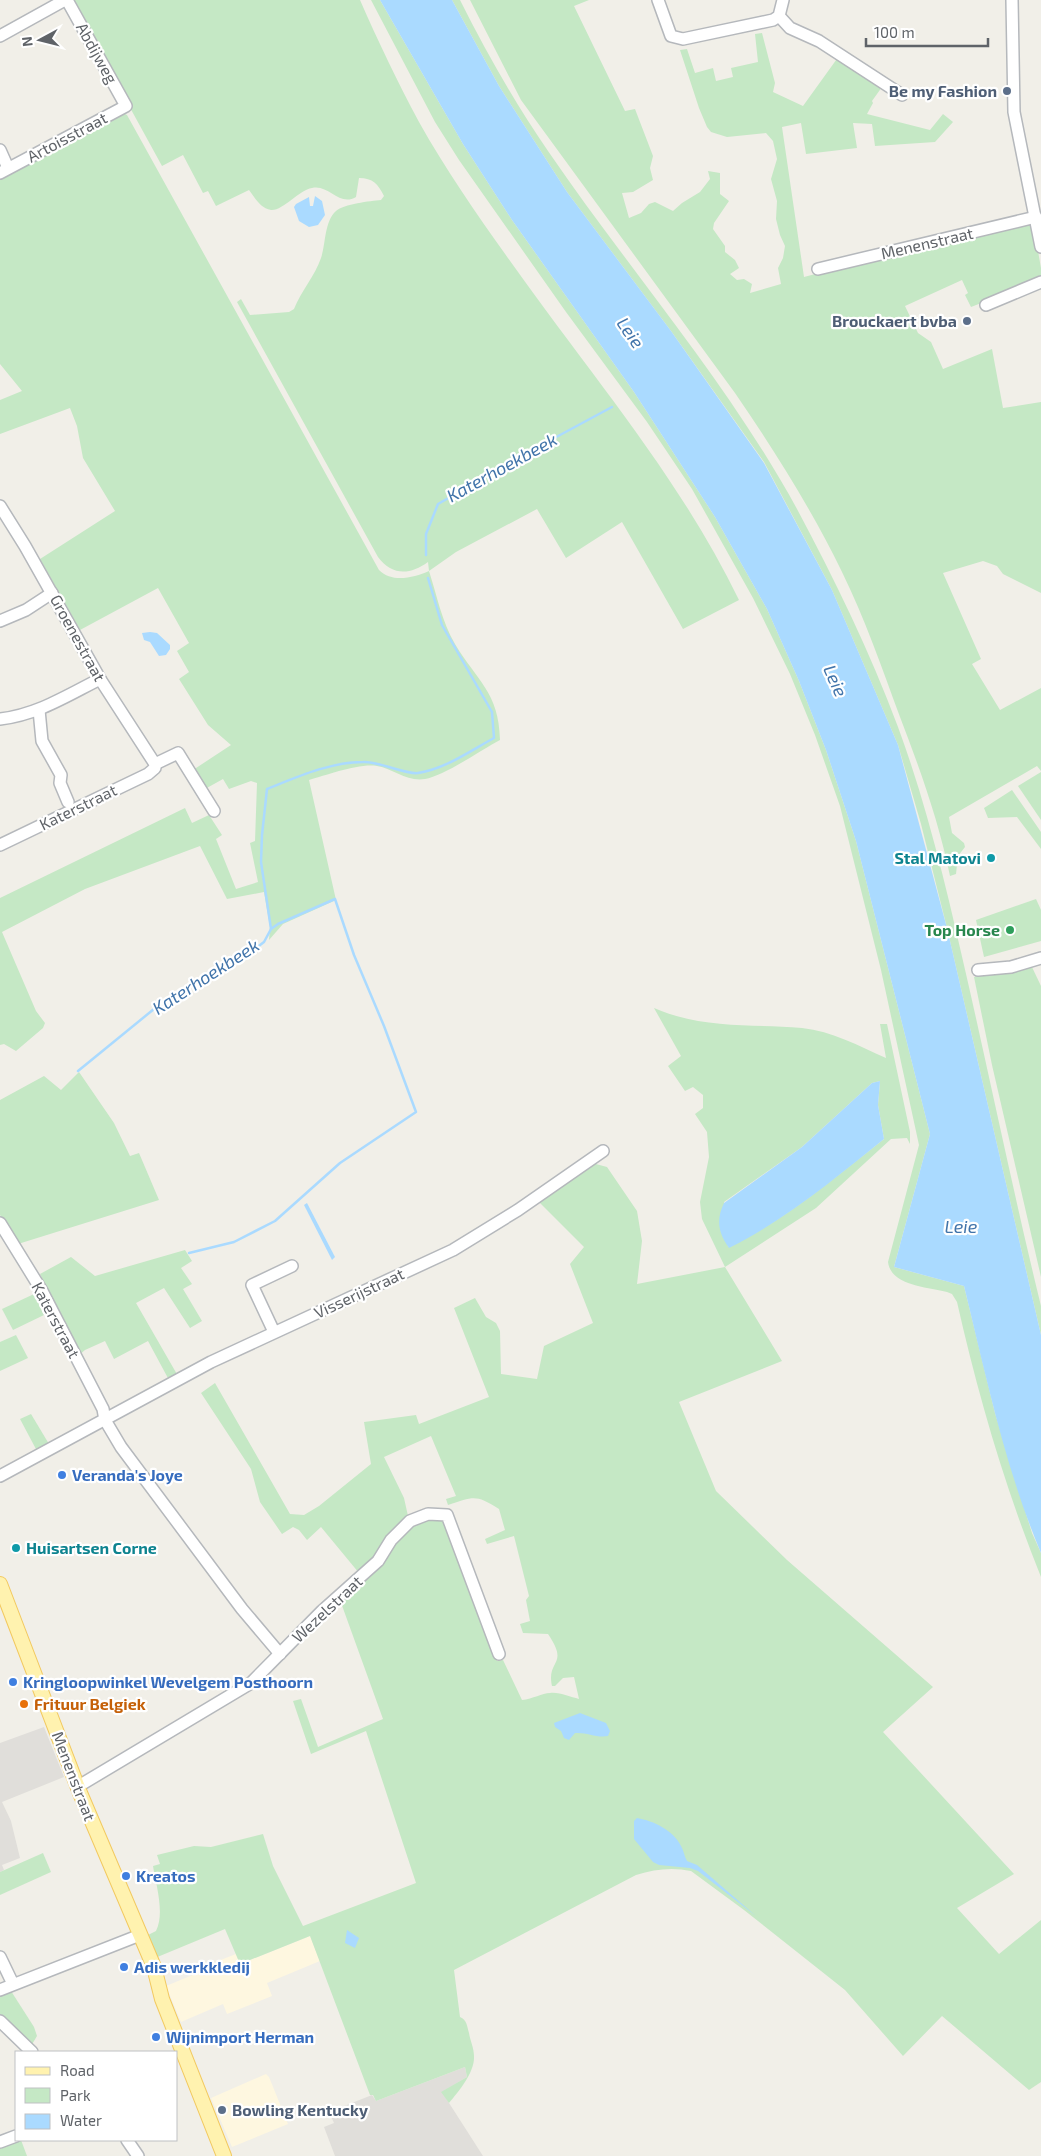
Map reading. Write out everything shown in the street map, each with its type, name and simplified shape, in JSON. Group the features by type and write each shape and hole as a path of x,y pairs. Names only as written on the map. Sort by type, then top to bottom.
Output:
{"main road":[{"name":"Menenstraat","path":"0,1584 77,1787 117,1882 137,1936 154,1967 162,1999 224,2156"}],"street":[{"name":"Abdijweg","path":"0,36 66,0 126,106"},
{"path":"658,0 671,36 683,39 773,20 779,16 783,0"},
{"path":"1012,0 1014,112 1041,247"},
{"path":"779,16 790,28 820,41 902,95"},
{"name":"Artoisstraat","path":"0,150 4,170 126,106"},
{"name":"Menenstraat","path":"818,269 1036,217"},
{"path":"986,305 1041,282"},
{"name":"Groenestraat","path":"0,506 100,679 155,766"},
{"path":"0,621 26,610 52,593"},
{"path":"0,719 40,710 100,679"},
{"path":"40,710 42,741 54,767 61,775 60,783 68,802"},
{"name":"Katerstraat","path":"0,845 148,774 155,766 178,753 214,811"},
{"path":"978,970 1011,967 1041,958"},
{"name":"Visserijstraat","path":"0,1476 211,1362 453,1250 518,1210 603,1151"},
{"name":"Katerstraat","path":"0,1222 42,1291 103,1409 105,1420"},
{"path":"274,1332 252,1285 292,1266"},
{"path":"105,1420 121,1447 173,1518 242,1609 280,1654"},
{"name":"Wezelstraat","path":"77,1787 251,1683 315,1618 378,1561 391,1540 416,1517 439,1513 448,1515 498,1654"},
{"path":"0,1990 137,1936"},
{"path":"0,1957 14,1984"},
{"path":"0,2021 31,2051"},
{"path":"0,2142 15,2136"},
{"path":"128,2141 138,2156"}],"shaded area":[{"path":"44,1727 64,1777 2,1802 11,1821 20,1858 2,1865 4,1870 0,1872 0,1743"},
{"path":"310,1936 320,1961 267,1983 272,1996 227,2014 223,2004 181,2022 166,1986 219,1964 218,1961 236,1954 240,1964"},
{"path":"465,2067 467,2077 442,2092 483,2156 335,2156 324,2127 334,2123 329,2112 372,2095 376,2101"},
{"path":"266,2074 269,2077 288,2124 232,2147 211,2098"}],"green space":[{"path":"71,0 360,0 403,92 441,159 501,248 662,469 716,555 739,600 683,629 622,522 566,558 537,509 456,552 429,571 428,562 415,569 402,572 389,568 383,563 237,302 241,299 250,315 289,312 294,309 318,265 323,252 327,227 332,216 336,211 345,206 381,200 384,196 382,192 371,181 359,178 356,197 350,199 344,199 324,189 312,188 302,192 281,207 271,210 261,205 249,190 216,206 208,191 203,193 183,155 162,166"},
{"path":"371,0 380,0 463,144 512,220 634,392 715,517 767,609 799,681 826,750 856,841 930,1134 894,1267 964,1286 995,1413 1032,1533 1041,1553 1041,1577 993,1441 957,1302 952,1294 947,1292 903,1281 891,1270 888,1262 919,1145 881,970 840,806 815,735 790,674 753,598 692,489 647,422 566,312 459,160 435,122"},
{"path":"452,0 460,0 501,77 536,133 579,196 709,371 770,462 811,536 864,644 898,727 938,856 1041,1306 1041,1335 947,928 921,824 898,745 832,590 764,462 671,331 567,192 499,86"},
{"path":"470,0 589,0 574,6 625,111 635,109 653,156 650,168 653,180 633,192 622,193 629,218 641,213 649,204 655,202 673,211 700,192 710,179 708,171 720,173 720,194 729,201 714,223 713,229 725,246 725,252 735,260 739,268 730,274 737,280 744,279 752,284 750,293 781,284 778,268 783,258 785,246 776,219 777,201 771,179 777,159 773,141 766,133 727,137 711,132 699,108 680,50 687,49 695,73 713,68 716,81 733,77 731,68 758,62 755,34 762,33 775,83 773,92 803,106 839,56 882,87 872,101 873,103 867,114 930,130 943,114 953,122 935,142 875,146 872,124 853,123 857,148 806,154 801,123 782,127 804,277 914,248 1033,223 1041,268 1041,275 1035,282 971,307 965,295 968,293 962,280 905,306 918,333 931,342 943,369 992,349 1003,408 1041,402 1041,593 1003,574 997,566 983,561 943,573 981,659 972,664 1000,710 1041,688 1041,771 1037,766 949,817 952,833 964,843 965,847 958,856 956,874 950,876 935,816 922,776 866,626 842,572 818,526 778,458 735,393 521,100"},
{"path":"125,114 127,115 379,570 390,577 396,578 416,576 429,571 450,636 491,698 499,724 500,740 452,768 425,779 412,779 377,766 361,766 309,780 336,900 283,924 269,940 270,927 264,892 227,899 200,846 85,889 2,932 36,1011 45,1023 43,1028 16,1051 4,1044 0,1045 0,898 185,808 192,823 209,815 222,835 216,839 236,889 258,882 250,843 255,841 257,783 251,781 229,789 223,779 205,789 193,770 231,745 208,725 179,679 189,672 177,651 189,643 158,588 80,630 40,559 115,511 83,458 77,426 70,408 0,434 0,400 22,391 0,364 0,178"},
{"path":"1041,772 1041,820 1018,786"},
{"path":"1012,790 1041,832 1041,849 1017,817 988,818 984,808"},
{"name":"Top Horse","path":"1036,899 1041,910 1041,941 984,957 976,920"},
{"path":"1031,965 1041,986 1041,1277 992,1065 974,977"},
{"path":"654,1008 672,1015 709,1023 802,1028 824,1032 886,1058 880,1024 887,1024 910,1132 910,1144 907,1138 891,1139 816,1208 725,1267 702,1219 700,1202 709,1157 707,1132 695,1114 703,1108 703,1095 693,1087 685,1091 668,1066 681,1056","holes":["880,1081 878,1105 884,1139 789,1212 749,1237 728,1247 724,1202 802,1147 872,1083"]},
{"path":"79,1072 114,1123 130,1156 139,1153 159,1200 18,1244 0,1215 0,1100 44,1076 61,1090"},
{"path":"592,1163 607,1167 637,1211 642,1241 637,1284 725,1267 782,1361 679,1402 716,1491 787,1560 933,1687 883,1732 1014,1874 957,1908 999,1954 1041,1920 1041,2082 1029,2090 942,2016 903,2056 845,1990 744,1910 691,1871 664,1869 636,1875 454,1970 460,2017 466,2024 473,2047 474,2062 469,2075 462,2087 449,2103 441,2092 467,2077 465,2067 376,2101 373,2095 370,2095 310,1936 240,1964 225,1929 155,1958 146,1936 156,1931 159,1924 160,1908 153,1866 160,1864 157,1855 194,1846 211,1847 263,1834 273,1866 303,1926 416,1883 366,1731 311,1754 293,1701 301,1699 318,1747 383,1719 340,1600 405,1529 434,1516 447,1522 497,1661 503,1660 522,1700 554,1693 579,1699 574,1677 563,1678 555,1686 552,1686 551,1677 557,1652 548,1634 523,1633 520,1624 530,1621 526,1600 529,1596 514,1536 487,1544 485,1539 505,1530 499,1509 485,1501 474,1498 448,1505 446,1499 456,1496 431,1436 384,1457 404,1498 408,1516 380,1553 359,1573 321,1527 307,1540 299,1530 293,1527 282,1534 260,1502 251,1469 201,1393 215,1383 290,1514 304,1515 319,1506 371,1464 364,1422 416,1415 419,1424 489,1397 454,1308 475,1298 486,1317 496,1323 500,1331 501,1374 537,1379 544,1346 593,1323 570,1264 584,1247 536,1199"},
{"path":"185,1250 192,1261 181,1268 192,1284 183,1289 202,1321 190,1328 164,1288 136,1303 178,1376 169,1380 148,1341 114,1359 105,1341 85,1350 79,1355 40,1274 71,1257 95,1276"},
{"path":"34,1294 44,1315 13,1330 2,1309"},
{"path":"16,1335 28,1358 0,1371 0,1342"},
{"path":"31,1414 49,1444 37,1451 20,1419"},
{"path":"43,1853 51,1872 0,1895 0,1872"},
{"path":"11,1991 34,2027 37,2036 31,2046 0,2015 0,1996"},
{"path":"21,2141 27,2156 0,2156 0,2149"}],"water":[{"name":"Leie","path":"380,0 452,0 499,86 567,192 671,331 764,463 832,590 898,745 947,928 1041,1335 1041,1553 1028,1521 1007,1455 964,1286 894,1267 930,1134 856,841 826,750 799,681 767,609 715,517 634,392 512,220 463,144"},
{"path":"315,196 322,201 325,215 318,225 309,227 299,221 294,207 309,197 310,206 313,206"},
{"path":"142,633 157,633 170,645 166,655 159,656 150,642 144,640"},
{"path":"880,1081 878,1105 884,1139 790,1212 729,1248 722,1237 719,1226 721,1209 724,1203 802,1147 872,1083"},
{"path":"307,1203 335,1257 332,1260 304,1205"},
{"path":"580,1713 606,1723 610,1731 608,1736 575,1733 569,1740 564,1738 554,1723"},
{"path":"637,1818 650,1821 673,1835 678,1840 687,1861 697,1865 756,1916 698,1871 690,1868 659,1865 653,1862 634,1839 634,1821"},
{"path":"347,1930 359,1938 355,1948 345,1943"}],"waterway":[{"name":"Katerhoekbeek","path":"426,555 426,534 438,504 612,407"},
{"name":"Katerhoekbeek","path":"78,1071 165,1000 251,952 264,942 271,929 261,862 267,789 326,767 351,763 369,762 413,773 428,771 457,759 494,738 492,712 442,625 428,578"},
{"path":"189,1253 234,1242 275,1221 340,1163 416,1112 384,1026 354,955 335,899 278,924 271,929"}],"place":[{"name":"Be my Fashion","path":"1007,91"},
{"name":"Brouckaert bvba","path":"967,321"},
{"name":"Stal Matovi","path":"991,858"},
{"name":"Top Horse","path":"1010,930"},
{"name":"Veranda's Joye","path":"62,1475"},
{"name":"Huisartsen Corne","path":"16,1548"},
{"name":"Kringloopwinkel Wevelgem Posthoorn","path":"13,1682"},
{"name":"Frituur Belgiek","path":"24,1704"},
{"name":"Kreatos","path":"126,1876"},
{"name":"Adis werkkledij","path":"124,1967"},
{"name":"Wijnimport Herman","path":"156,2037"},
{"name":"Bowling Kentucky","path":"222,2110"}]}
